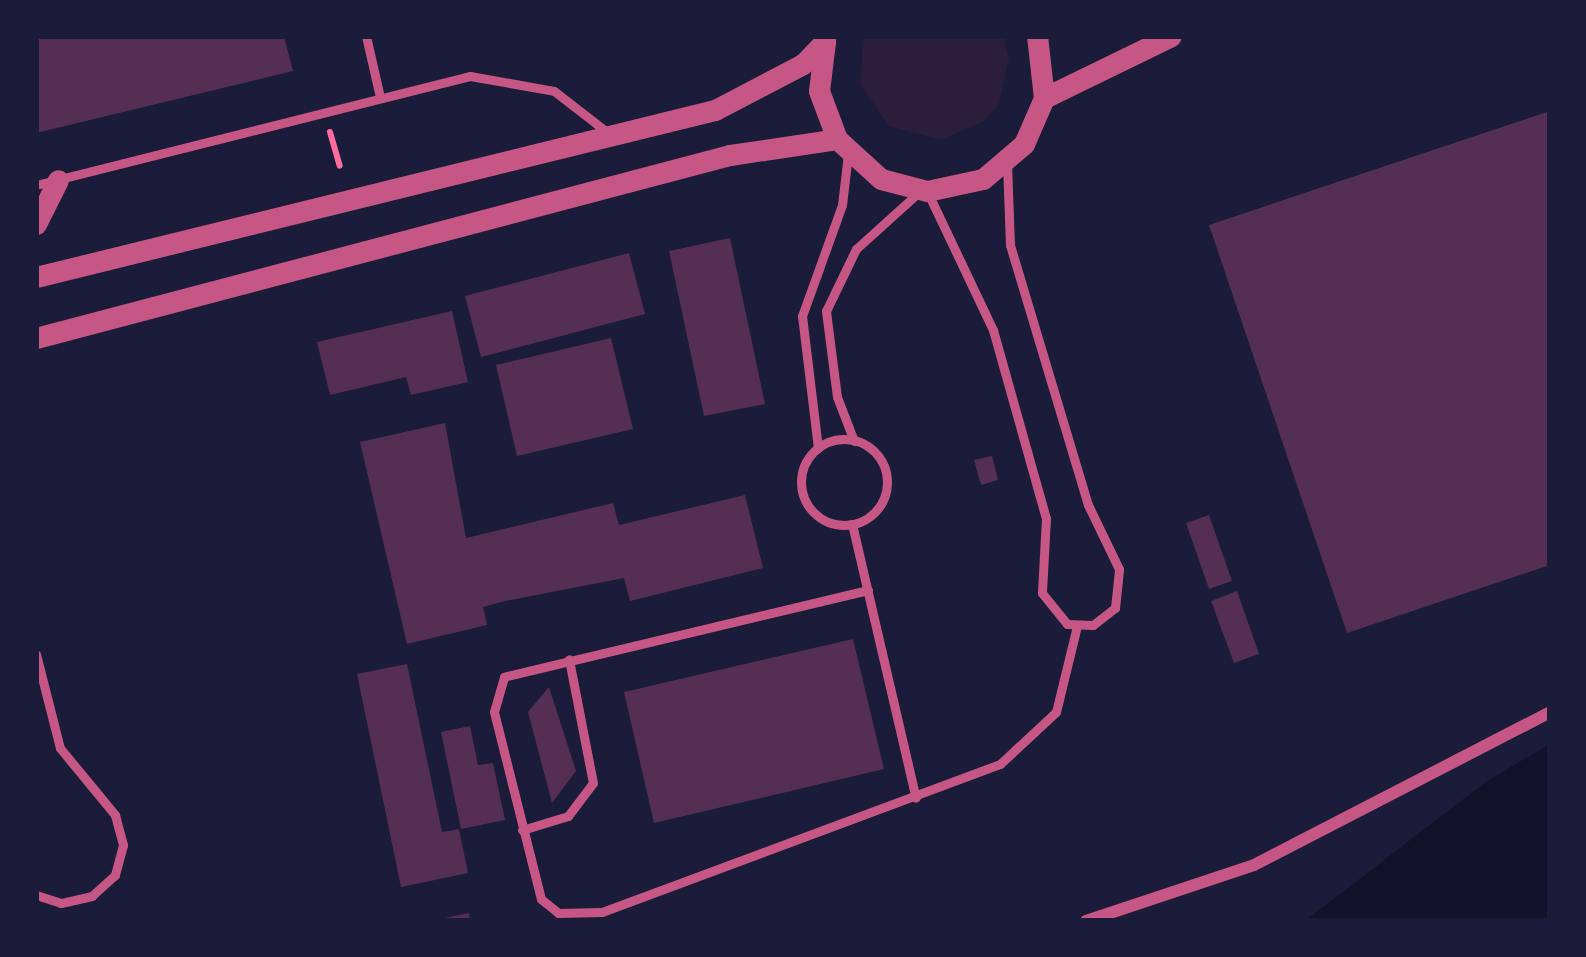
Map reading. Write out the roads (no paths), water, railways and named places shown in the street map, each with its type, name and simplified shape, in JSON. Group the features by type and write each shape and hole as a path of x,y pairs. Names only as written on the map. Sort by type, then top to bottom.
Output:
{"street":[{"path":"1037,36 1044,98"},
{"path":"826,39 819,92 843,147 881,179 924,190 956,188 1007,163 1044,98 1171,36"},
{"path":"36,277 611,136 746,98 803,64 826,39"},
{"path":"36,338 730,155 843,147"},
{"path":"36,224 47,182"},
{"path":"1086,921 1254,865 1550,712"}],"lane":[{"path":"366,36 380,97"},
{"path":"47,182 444,80 508,77 567,98 611,136"},
{"path":"843,147 842,206 804,297 818,448 803,469 802,494 816,515 852,524 877,510 887,484 878,456 854,441 837,397 826,311 856,249 924,190 967,265 999,351 1046,518 1042,593 1056,616 1077,626"},
{"path":"1007,163 1010,245 1088,506 1119,569 1115,608 1077,626"},
{"path":"818,448 854,441"},
{"path":"852,524 916,797"},
{"path":"868,590 515,671 493,700 541,899 580,918 1000,764 1041,732 1068,688 1077,626"},
{"path":"36,654 59,748 115,815 123,845 115,874 92,896 61,903 36,895"},
{"path":"522,830 568,815 593,783 569,659"}]}
